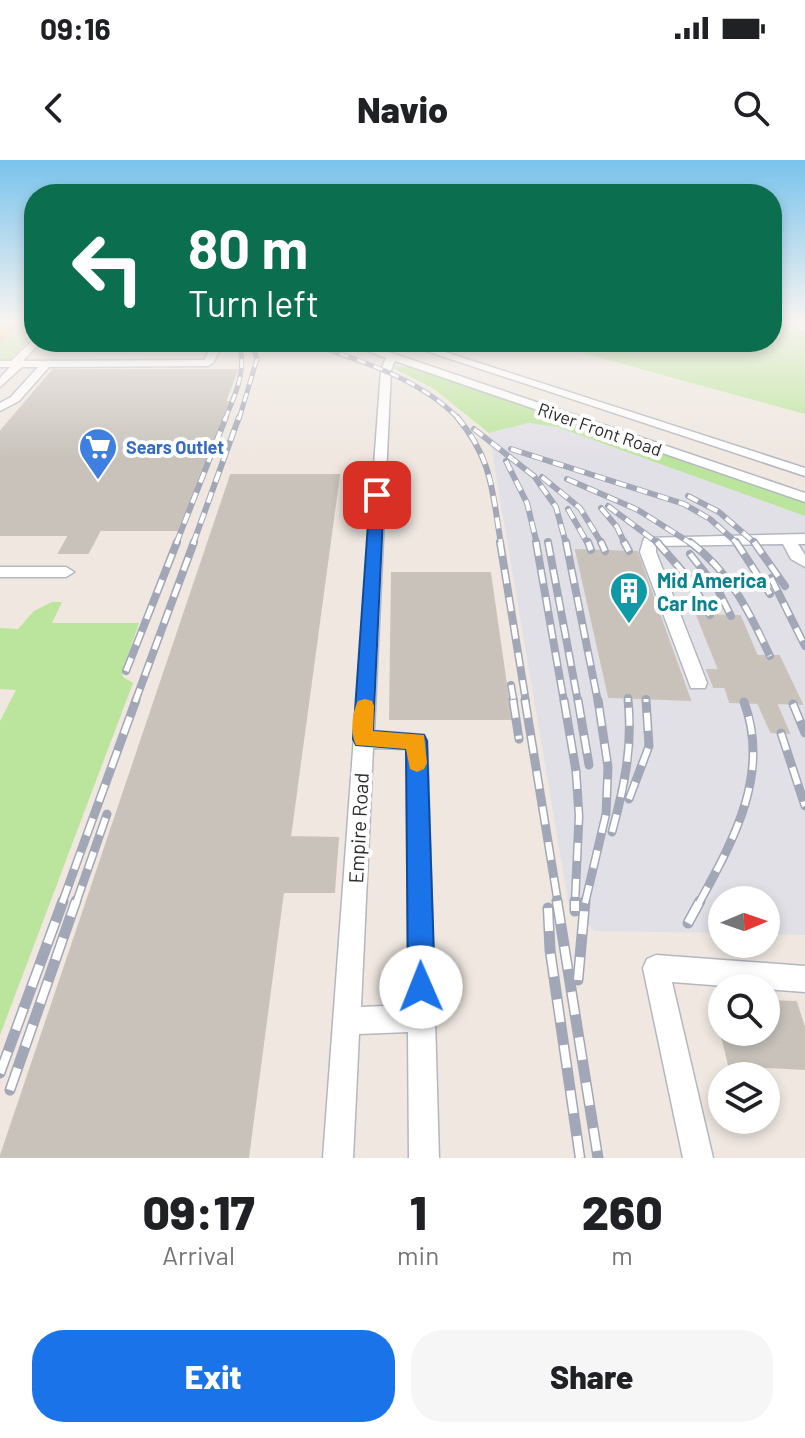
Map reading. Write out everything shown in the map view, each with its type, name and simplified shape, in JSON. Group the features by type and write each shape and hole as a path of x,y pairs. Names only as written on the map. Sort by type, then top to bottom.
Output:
{"street":[{"path":"0,384 15,367"},
{"path":"0,408 15,399 44,367"},
{"name":"Empire Road","path":"338,1158 388,367"},
{"name":"River Front Road","path":"444,367 805,498"},
{"name":"River Front Road","path":"453,367 805,472"},
{"path":"698,683 648,552 649,541 797,539 796,556 805,562"},
{"path":"0,572 66,572"},
{"path":"363,739 417,741 424,1158"},
{"path":"698,1158 656,968 805,979"},
{"path":"346,1021 422,1018"}],"shaded area":[{"path":"528,423 557,427 805,516 805,935 780,934 780,886 708,886 708,933 594,931 568,901 489,433"}],"green space":[{"path":"411,367 805,501 805,516 557,427 528,423 489,433 434,389 393,368"},
{"path":"632,367 805,367 805,414"},
{"path":"52,602 62,602 52,623 139,623 122,672 123,677 133,683 0,1035 0,721 16,690 0,689 0,628 18,629 34,611"}],"building":[{"name":"Sears Outlet","path":"53,370 237,370 225,402 228,402 178,530 100,530 88,553 59,553 69,535 0,535 0,432"},
{"path":"231,475 339,475 290,837 338,838 334,892 283,892 248,1158 0,1158"},
{"name":"Mid America Car Inc","path":"576,550 637,552 690,700 609,697"},
{"path":"392,573 490,573 511,719 390,719"},
{"name":"Mid America Car Inc","path":"697,615 740,616 757,656 779,656 802,704 776,703 789,733 771,732 758,703 730,702 725,687 714,687 707,670 719,670"},
{"path":"780,1001 796,1002 805,1030 805,1069 780,1068 780,1062 728,1062 724,1046 780,1046"}],"railway":[{"path":"225,419 242,367"},
{"path":"239,419 255,367"},
{"path":"373,367 407,381 443,404 457,417"},
{"path":"176,544 226,417"},
{"path":"193,544 239,417"},
{"path":"457,417 484,462 493,492 501,544"},
{"path":"474,429 534,476 556,507 566,544"},
{"path":"511,449 684,504 710,519 736,543"},
{"path":"506,461 527,503 537,544"},
{"path":"542,477 580,508 602,543"},
{"path":"567,479 638,510 692,544"},
{"path":"688,496 719,512 754,543"},
{"path":"608,506 658,543"},
{"path":"601,508 617,527 624,543"},
{"path":"568,509 588,544"},
{"path":"126,671 177,542"},
{"path":"135,702 194,542"},
{"path":"500,542 526,702"},
{"path":"536,542 564,702"},
{"path":"548,542 578,702"},
{"path":"566,542 598,702"},
{"path":"588,542 591,550"},
{"path":"690,542 727,579 746,608 770,656"},
{"path":"602,543 605,551"},
{"path":"624,543 629,551"},
{"path":"658,543 691,581 710,615"},
{"path":"736,543 770,594"},
{"path":"754,543 785,586"},
{"path":"690,554 717,588 731,616"},
{"path":"771,578 805,646"},
{"path":"511,685 514,702"},
{"path":"62,903 136,700"},
{"path":"513,700 519,739"},
{"path":"525,700 558,903"},
{"path":"564,700 576,771 579,816 575,903"},
{"path":"578,700 589,765"},
{"path":"585,903 606,814 608,767 598,700"},
{"path":"612,832 626,767 628,700"},
{"path":"629,799 649,746 646,700"},
{"path":"699,903 735,831 751,781 751,729 744,702"},
{"path":"793,704 805,733"},
{"path":"781,733 805,806"},
{"path":"76,903 107,814"},
{"path":"0,1073 63,901"},
{"path":"10,1090 76,901"},
{"path":"557,901 598,1158"},
{"path":"578,980 585,901"},
{"path":"688,923 700,901"},
{"path":"575,903 575,911"},
{"path":"548,908 550,950 580,1158"}],"slow traffic":[{"path":"365,706 363,739 417,741 417,763"}],"place":[{"name":"Sears Outlet","path":"98,481"},
{"name":"Mid America Car Inc","path":"629,625"}],"route":[{"path":"377,495 363,739 417,741 421,987"}]}
